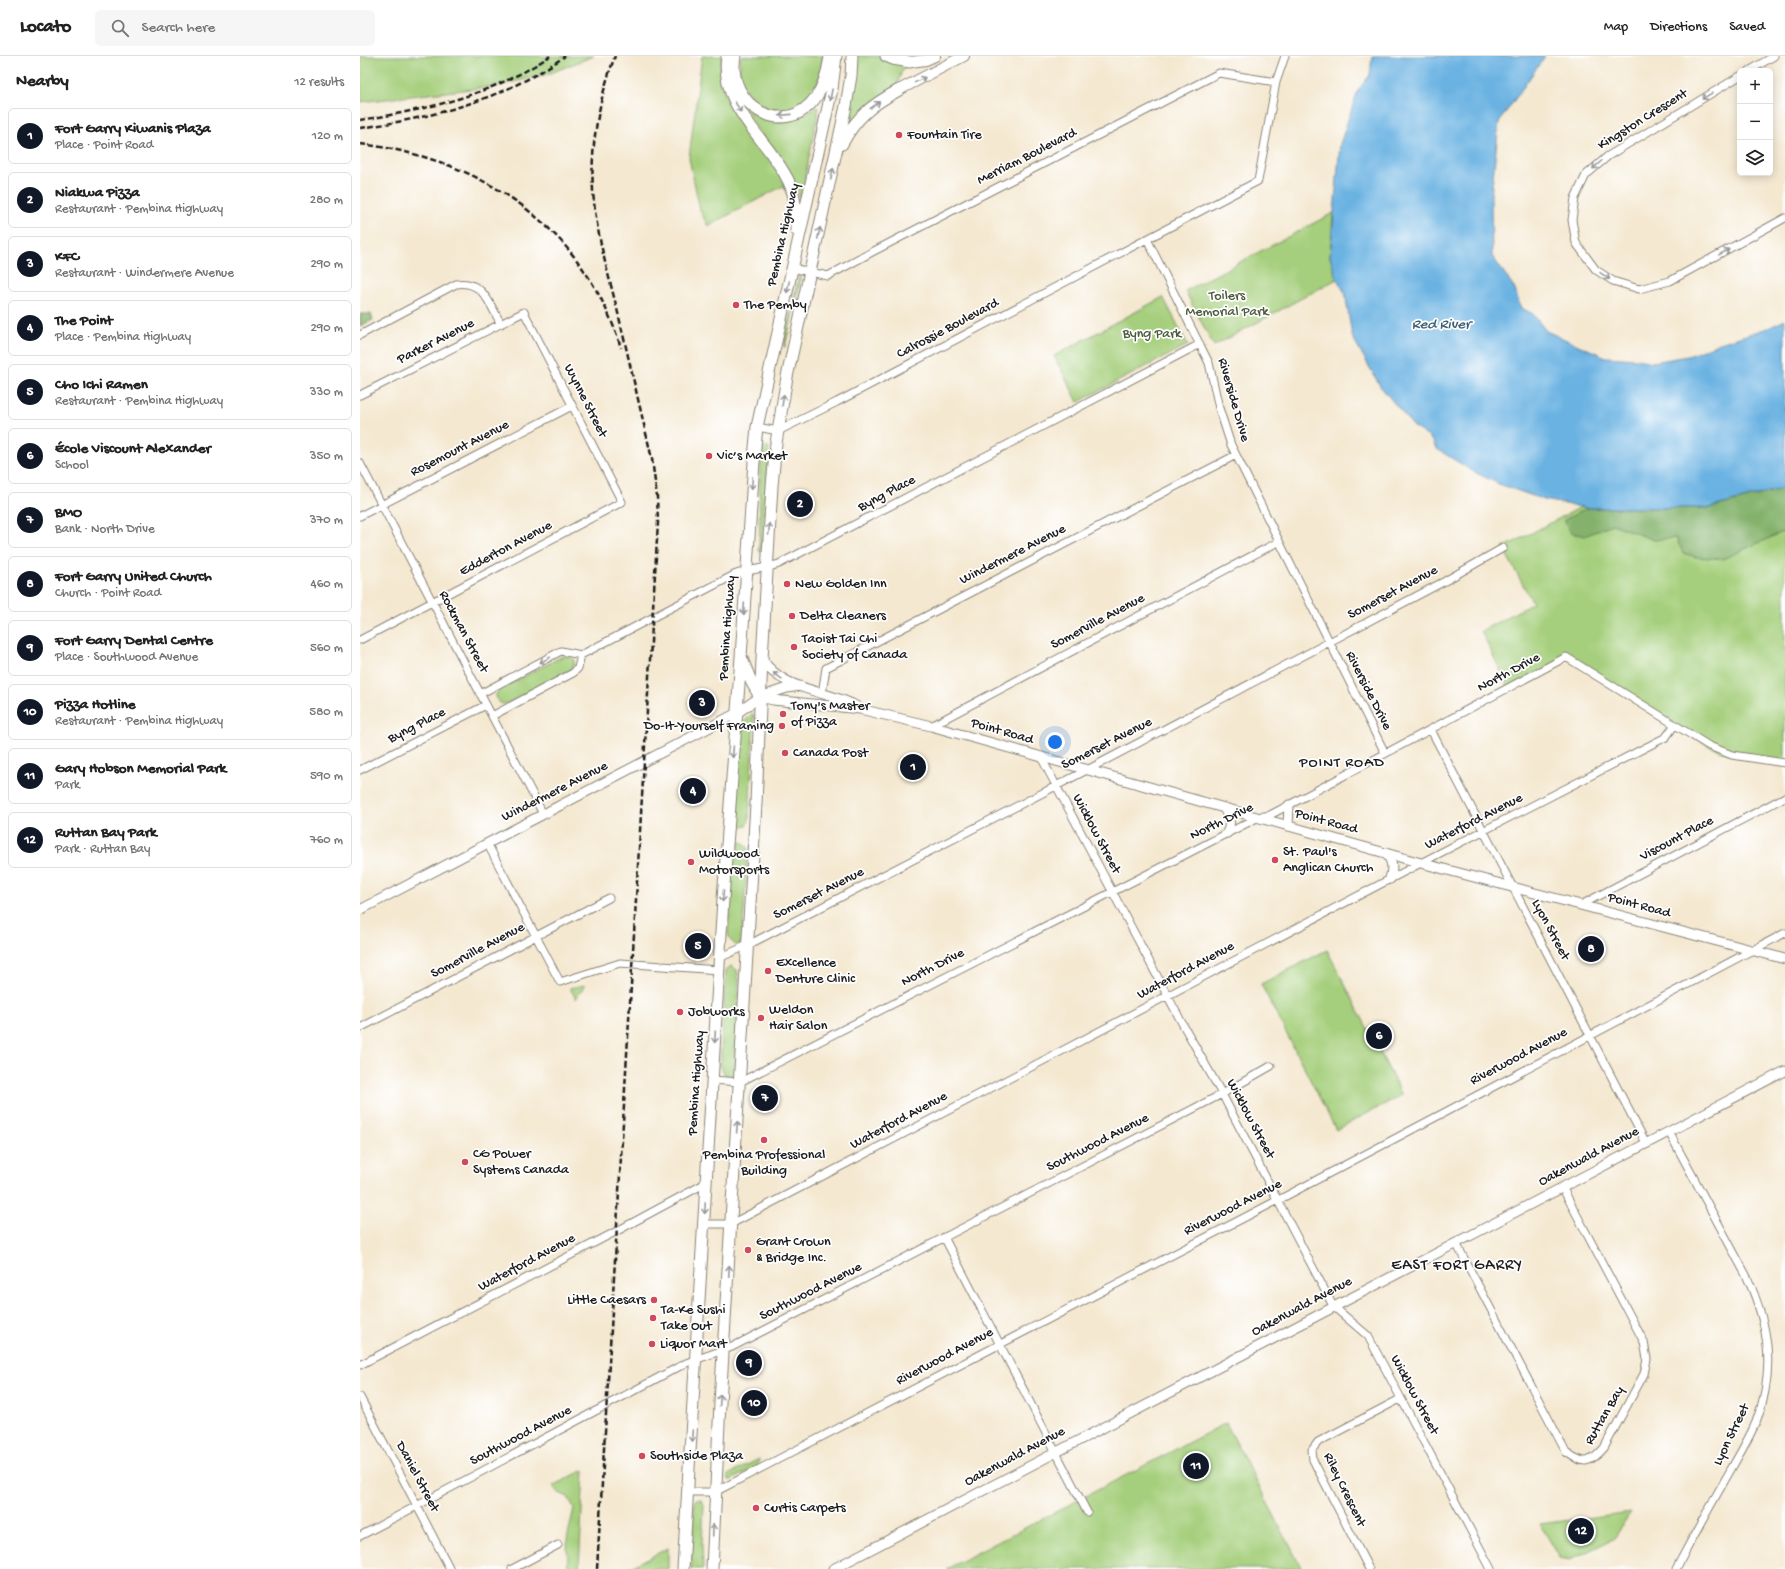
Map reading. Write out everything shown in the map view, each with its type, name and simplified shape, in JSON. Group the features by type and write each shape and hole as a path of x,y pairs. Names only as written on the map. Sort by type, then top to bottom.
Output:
{"main road":[{"path":"727,56 727,75 732,96 744,117 776,159 792,190 796,215 797,249"},
{"path":"735,56 735,80 746,102 760,112 768,115 782,116 796,114 816,97 824,80 830,56"},
{"name":"Pembina Highway","path":"682,1566 688,1492 719,958 758,427 831,96 836,56"},
{"path":"712,1569 715,1492 748,945 772,486 778,431 787,377 850,85 852,56"},
{"path":"886,56 893,59 910,62 926,60 935,56"},
{"path":"835,157 849,130 879,101 964,56"},
{"path":"741,657 751,681 760,697"}],"street":[{"path":"1147,239 1258,181 1276,82 1285,56"},
{"path":"1754,68 1774,56"},
{"name":"Merriam Boulevard","path":"792,268 828,276 1219,73 1276,82"},
{"name":"Kingston Crescent","path":"1737,78 1608,156 1586,176 1575,198 1572,220 1576,243 1596,270 1612,281 1640,289 1670,280 1785,218"},
{"name":"Riverside Drive","path":"1147,239 1209,363 1219,408 1230,445 1385,753"},
{"name":"Calrossie Boulevard","path":"778,431 1147,239"},
{"path":"360,335 456,284 463,283 472,284 482,290 501,324"},
{"name":"Parker Avenue","path":"360,395 524,312"},
{"name":"Wynne Street","path":"524,312 622,502"},
{"name":"Byng Place","path":"581,655 747,570 767,568 827,540 1200,344"},
{"name":"Rosemount Avenue","path":"360,516 572,406"},
{"path":"758,427 778,431"},
{"name":"Windermere Avenue","path":"822,694 826,668 1236,455"},
{"name":"Rockman Street","path":"360,463 543,814"},
{"name":"Edderton Avenue","path":"360,640 622,502"},
{"name":"Somerville Avenue","path":"931,726 1278,542"},
{"name":"Somerset Avenue","path":"719,958 748,945 1055,785 1087,770 1445,581 1503,548"},
{"path":"480,694 561,651 581,655 578,668 573,673 492,716"},
{"name":"North Drive","path":"740,1082 1258,817 1270,814 1289,805 1566,657 1674,726 1709,746 1732,755 1785,763"},
{"name":"Point Road","path":"762,659 773,673 784,681 844,701 860,709"},
{"path":"760,697 800,686"},
{"path":"808,703 816,700 822,694"},
{"name":"Windermere Avenue","path":"360,910 737,713 760,697"},
{"name":"Point Road","path":"760,697 773,700 860,709 931,726 1422,863 1785,959"},
{"name":"Byng Place","path":"360,770 486,705"},
{"name":"Waterford Avenue","path":"704,1224 731,1224 1390,879 1666,737 1674,726"},
{"name":"Lyon Street","path":"1431,730 1646,1143"},
{"name":"Wicklow Street","path":"1041,757 1167,996 1222,1094 1333,1306 1368,1336 1490,1569"},
{"name":"Viscount Place","path":"1581,905 1785,797"},
{"path":"1288,826 1289,805"},
{"path":"1224,808 1230,819 1230,826 1227,833"},
{"path":"487,843 560,982 620,963 719,970"},
{"path":"1386,853 1392,861 1393,870 1390,879"},
{"name":"Somerville Avenue","path":"360,1028 535,935 609,898"},
{"name":"Riverwood Avenue","path":"688,1492 715,1492 1277,1200 1785,933"},
{"name":"Southwood Avenue","path":"360,1536 696,1359 724,1351 1222,1094 1271,1066"},
{"name":"Oakenwald Avenue","path":"833,1569 1333,1306 1785,1071"},
{"path":"712,1080 740,1082"},
{"name":"Lyon Street","path":"1669,1132 1747,1277 1757,1299 1767,1341 1768,1361 1766,1383 1756,1422 1676,1569"},
{"name":"Waterford Avenue","path":"360,1365 706,1183"},
{"name":"Ruttan Bay","path":"1456,1242 1566,1452 1576,1459 1586,1462 1595,1458 1604,1448 1644,1374 1647,1359 1644,1342 1562,1187"},
{"path":"944,1237 1088,1512"},
{"name":"Daniel Street","path":"360,1397 450,1569"},
{"name":"Riley Crescent","path":"1369,1569 1313,1460 1312,1450 1318,1442 1400,1399"},
{"path":"512,1569 558,1545"}],"green space":[{"path":"360,56 594,56 548,74 497,86 360,102"},
{"path":"702,56 722,56 721,76 725,95 734,112 771,161 781,177 788,195 783,186 708,226 700,210 689,158"},
{"path":"741,56 823,56 819,81 812,94 798,107 789,110 780,110 763,106 755,101 745,89 741,81 740,74"},
{"path":"852,56 886,56 910,62 902,70 897,86 873,106 835,157"},
{"path":"743,106 762,118 770,120 805,114 815,107 819,108 801,197 799,197 798,191"},
{"name":"Toilers Memorial Park","path":"1333,213 1330,257 1337,279 1214,346 1185,291"},
{"path":"799,275 801,278 784,347 785,337"},
{"name":"Byng Park","path":"1163,297 1188,345 1078,402 1054,356"},
{"path":"360,314 371,314 373,320 360,326"},
{"path":"769,446 761,552 759,551 760,471 762,448"},
{"path":"1785,488 1785,763 1732,755 1709,746 1566,657 1509,688 1481,631 1533,603 1503,548 1581,507 1709,508"},
{"path":"1785,488 1785,531 1723,559 1696,557 1683,553 1676,538 1654,540 1612,524 1585,536 1571,533 1564,520 1587,508 1709,508"},
{"path":"563,656 569,656 574,660 574,665 571,670 505,704 498,701 496,694 500,689"},
{"path":"752,714 754,715 749,821 746,826 741,827 737,825 734,820 740,731 744,722"},
{"path":"741,842 748,848 742,942 737,946 730,940 728,934 733,847 736,843"},
{"path":"1327,950 1402,1095 1336,1130 1261,984"},
{"path":"731,966 737,970 739,979 734,1068 733,1075 730,1077 725,1075 720,1065 726,970"},
{"path":"585,985 576,999 570,988"},
{"path":"1226,1423 1302,1569 946,1569"},
{"path":"759,1459 758,1466 731,1480 728,1479 728,1475"},
{"path":"584,1470 579,1569 568,1569 567,1540 574,1508 568,1497 557,1492 554,1485"},
{"path":"695,1500 702,1500 704,1505 702,1544 703,1569 691,1569 694,1508"},
{"path":"1631,1512 1613,1539 1570,1560 1560,1558 1540,1524"},
{"path":"668,1548 668,1569 627,1569"}],"water":[{"name":"Red River","path":"1372,56 1545,56 1499,122 1491,196 1492,256 1514,287 1521,308 1533,314 1546,331 1606,357 1637,359 1653,362 1688,356 1720,343 1768,328 1785,320 1785,488 1709,508 1587,508 1544,500 1499,484 1474,472 1437,449 1430,438 1414,427 1380,386 1352,336 1345,293 1337,279 1330,257 1340,144 1358,90 1370,75"}],"railway":[{"path":"360,120 435,105 483,90 506,81 550,56"},
{"path":"360,128 414,119 493,95 518,84 565,56"},
{"path":"597,1569 658,522 657,497 652,459 603,255 593,197 593,156 598,115 608,75 615,56"},
{"path":"360,144 405,152 447,165 486,183 522,206 554,234 582,267 604,305 621,348"}],"place":[{"name":"Fountain Tire","path":"899,135"},
{"name":"The Pemby","path":"736,305"},
{"name":"Vic’s Market","path":"709,456"},
{"name":"Niakwa Pizza","path":"800,504"},
{"name":"New Golden Inn","path":"787,584"},
{"name":"Delta Cleaners","path":"792,616"},
{"name":"Taoist Tai Chi Society of Canada","path":"794,647"},
{"name":"KFC","path":"702,703"},
{"name":"Tony's Master of Pizza","path":"783,714"},
{"name":"Do-It-Yourself Framing","path":"782,726"},
{"name":"Canada Post","path":"785,753"},
{"name":"Fort Garry Kiwanis Plaza","path":"913,767"},
{"name":"The Point","path":"693,791"},
{"name":"St. Paul's Anglican Church","path":"1275,860"},
{"name":"Wildwood Motorsports","path":"691,862"},
{"name":"Cho Ichi Ramen","path":"698,946"},
{"name":"Fort Garry United Church","path":"1591,949"},
{"name":"Excellence Denture Clinic","path":"768,971"},
{"name":"Jobworks","path":"680,1012"},
{"name":"Weldon Hair Salon","path":"761,1018"},
{"name":"École Viscount Alexander","path":"1379,1036"},
{"name":"BMO","path":"765,1098"},
{"name":"Pembina Professional Building","path":"764,1140"},
{"name":"CG Power Systems Canada","path":"465,1162"},
{"name":"Grant Crown & Bridge Inc.","path":"748,1250"},
{"name":"Little Caesars","path":"654,1300"},
{"name":"Ta-Ke Sushi Take Out","path":"653,1318"},
{"name":"Liquor Mart","path":"652,1344"},
{"name":"Fort Garry Dental Centre","path":"749,1363"},
{"name":"Pizza Hotline","path":"754,1403"},
{"name":"Southside Plaza","path":"642,1456"},
{"name":"Gary Hobson Memorial Park","path":"1196,1466"},
{"name":"Curtis Carpets","path":"756,1508"},
{"name":"Ruttan Bay Park","path":"1581,1531"}],"district":[{"name":"POINT ROAD","path":"1342,763"},
{"name":"EAST FORT GARRY","path":"1457,1266"}]}
